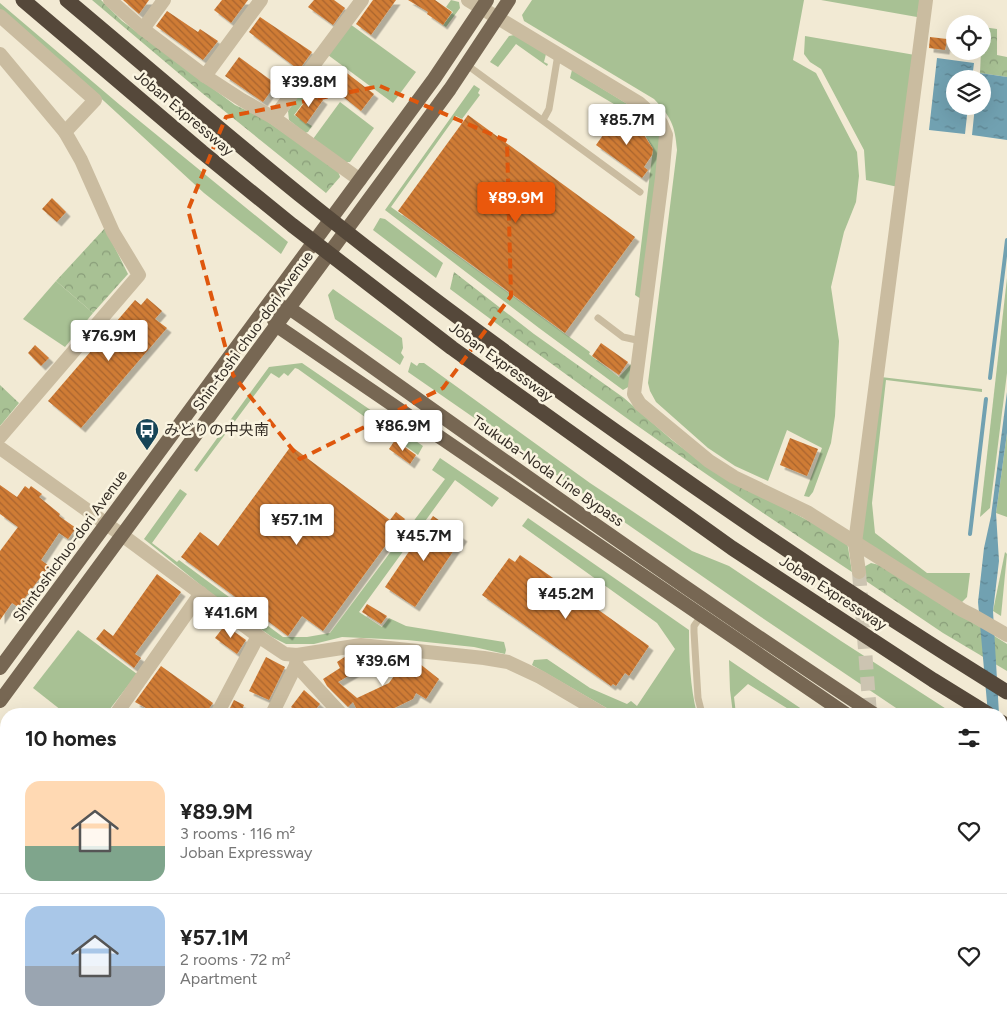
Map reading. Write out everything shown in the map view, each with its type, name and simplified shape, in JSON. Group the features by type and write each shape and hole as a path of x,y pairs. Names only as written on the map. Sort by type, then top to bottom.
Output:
{"highway":[{"name":"Joban Expressway","path":"23,0 202,152 292,225 452,348 732,548 979,708"},
{"name":"Joban Expressway","path":"67,0 311,204 462,320 595,417 758,531 860,599 1007,692"}],"main road":[{"name":"Shin-toshi chuo-dori Avenue","path":"0,701 362,211 467,65 509,0"},
{"name":"Shin-toshi chuo-dori Avenue","path":"268,306 434,80 484,4"},
{"name":"Tsukuba-Noda Line Bypass","path":"268,306 289,308 544,489 865,708"},
{"path":"268,306 276,326 837,708"},
{"name":"Shintoshichuo-dori Avenue","path":"0,668 268,306"}],"street":[{"path":"110,0 143,29 205,76 274,118 360,180"},
{"path":"143,29 164,0"},
{"path":"205,76 261,0"},
{"path":"274,118 362,0"},
{"path":"468,0 484,4 498,18 639,103 661,122 666,136 666,152 634,394 640,404 709,461 734,477 807,512 962,610 1007,635"},
{"path":"859,572 856,543 926,0"},
{"path":"0,16 95,100 65,132"},
{"path":"0,54 65,132 81,160 113,232 139,275 0,437"},
{"path":"0,448 107,524 258,636 296,660 337,708"},
{"path":"120,708 201,593"},
{"path":"220,708 258,636"},
{"path":"296,660 361,645 484,658 508,662 540,677 593,708"},
{"path":"275,708 296,660"}],"lane":[{"path":"542,120 549,109 558,54"},
{"path":"467,65 640,192"},
{"path":"598,318 623,337 641,341"},
{"path":"700,708 698,698 694,626 701,616"}],"highlighted area":[{"path":"380,86 507,141 511,296 443,388 300,459 233,375 188,210 226,117"}],"green space":[{"path":"92,0 101,0 122,21 235,105 261,117 338,171 340,177 326,193 202,93"},
{"path":"451,0 459,2 460,8 446,27 443,25 453,12 446,7"},
{"path":"532,0 804,0 793,60 816,73 857,152 859,176 856,202 844,232 831,287 839,341 835,416 831,443 813,492 809,497 804,496 822,448 787,430 768,481 735,466 708,448 656,402 648,383 677,150 675,134 668,116 654,99 524,21 522,15"},
{"path":"821,0 920,0 917,17"},
{"path":"0,3 120,105 288,242 281,254 204,193 80,79 0,10"},
{"path":"350,24 416,72 393,103 328,55"},
{"path":"991,28 997,29 997,55 1007,57 1007,77 991,75 991,70 980,70 981,60 991,60"},
{"path":"514,35 546,54 544,62 548,64 547,66 516,44 498,67 490,62 509,36"},
{"path":"805,36 915,55 898,187 866,180 864,150 821,69 810,62 804,54"},
{"path":"572,70 642,113 654,123 659,134 661,149 641,299 635,295 653,149 645,135 619,117 624,110 570,78"},
{"path":"309,81 316,86 294,115 312,126 305,133 289,120 288,111"},
{"path":"474,85 480,89 478,93 480,95 462,119 456,116 391,207 590,352 589,354 619,377 632,363 630,386 623,390 385,210"},
{"path":"340,102 374,128 350,162 345,162 313,139"},
{"path":"380,218 385,219 443,263 436,278 373,230"},
{"path":"105,228 128,274 93,313 56,281"},
{"path":"454,272 534,334 624,398 672,440 712,470 845,540 852,572 649,434 450,289"},
{"path":"1007,278 1007,373 990,508 980,517"},
{"path":"56,281 93,313 65,347 23,319"},
{"path":"333,289 402,338 403,348 401,353 404,357 400,365 335,319 328,295"},
{"path":"411,362 417,366 419,363 424,363 590,483 692,551 729,566 945,708 896,708 761,617 408,372"},
{"path":"302,363 423,446 418,455 295,368 288,376 284,373 279,378 271,373 197,472 194,470 269,367"},
{"path":"881,377 982,389 982,392 886,380 872,503 875,533 927,573 970,573 967,597 961,603 861,540"},
{"path":"0,385 19,403 0,426"},
{"path":"1007,433 1007,517 996,513"},
{"path":"440,458 499,498 492,507 455,480 359,612 382,627 389,618 406,626 504,642 505,654 474,647 407,640 342,637 314,644 286,644 272,637 208,591 144,539 180,489 187,494 152,543 177,562 179,560 283,637 307,637 330,633 445,479 432,470"},
{"path":"528,518 689,630 690,672 696,708 607,708 532,665 534,660 547,659 590,688 627,704 631,701 637,706 675,649 657,623 522,526"},
{"path":"1005,552 1007,554 1001,616 993,611"},
{"path":"871,563 883,566 1007,644 1007,671 943,633 863,579 862,568"},
{"path":"78,630 137,674 111,708 58,708 33,688"},
{"path":"729,660 800,708 787,708 748,684 734,697 735,708 732,708"}],"water":[{"path":"937,58 974,63 973,70 946,70 946,115 967,115 965,134 929,130"},
{"path":"991,75 1007,77 1007,140 972,135 974,115 991,115"},
{"path":"1007,392 1007,433 996,513 999,561 993,611 999,708 987,708 978,602 984,548 991,516"}],"building":[{"path":"123,0 149,0 139,14"},
{"path":"222,0 248,0 231,23 214,10"},
{"path":"314,0 334,0 345,8 333,25 308,7"},
{"path":"373,0 396,0 371,35 356,24"},
{"path":"408,0 435,0 452,12 443,25 427,14 428,12"},
{"path":"167,11 198,32 200,29 218,41 203,60 156,26"},
{"path":"260,17 312,52 299,70 249,32"},
{"path":"930,37 946,39 945,50 929,48"},
{"path":"239,57 276,84 263,102 225,76"},
{"path":"339,67 374,94 361,111 336,91 342,84 332,76"},
{"path":"312,92 323,100 306,124 295,115"},
{"path":"468,115 635,237 565,333 398,211"},
{"path":"617,115 644,135 653,149 652,155 644,167 648,170 642,178 596,145"},
{"path":"52,198 66,212 57,222 42,209"},
{"path":"147,298 162,311 155,319 167,328 81,428 48,401 135,300 141,305"},
{"path":"601,343 628,362 619,375 592,356"},
{"path":"35,345 49,358 41,366 28,353"},
{"path":"790,438 818,449 807,476 780,465"},
{"path":"395,440 416,455 410,464 389,449"},
{"path":"291,446 390,520 396,512 405,519 323,631 302,616 288,636 181,557 200,532 218,546"},
{"path":"0,485 17,497 25,486 29,489 31,486 42,494 39,497 60,514 59,516 76,528 68,539 59,533 41,560 49,566 18,607 12,603 0,620 0,551 18,527 0,514"},
{"path":"433,516 463,537 415,607 385,587"},
{"path":"520,555 566,587 570,582 583,591 579,596 649,646 629,676 625,673 616,686 613,684 611,686 482,595 509,558 515,562"},
{"path":"157,574 181,592 135,654 141,658 134,668 96,639 104,629 113,636"},
{"path":"367,604 387,616 381,624 362,612"},
{"path":"225,625 246,640 237,654 215,638"},
{"path":"354,655 362,668 338,682 357,698 389,683 406,659 413,663 415,660 439,679 426,699 416,693 413,699 394,708 356,708 353,702 348,707 327,686 323,679 340,668 337,662 346,656 347,658"},
{"path":"266,657 285,667 269,700 249,691"},
{"path":"161,666 213,703 209,708 146,708 135,702"},
{"path":"304,690 320,704 317,708 291,707"},
{"path":"234,700 244,705 243,708 230,708"}],"waterway":[{"path":"990,378 1007,240"},
{"path":"970,534 986,399"}],"tunnel":[{"path":"859,572 870,708"}],"place":[{"name":"みどりの中央南","path":"147,451"}]}
